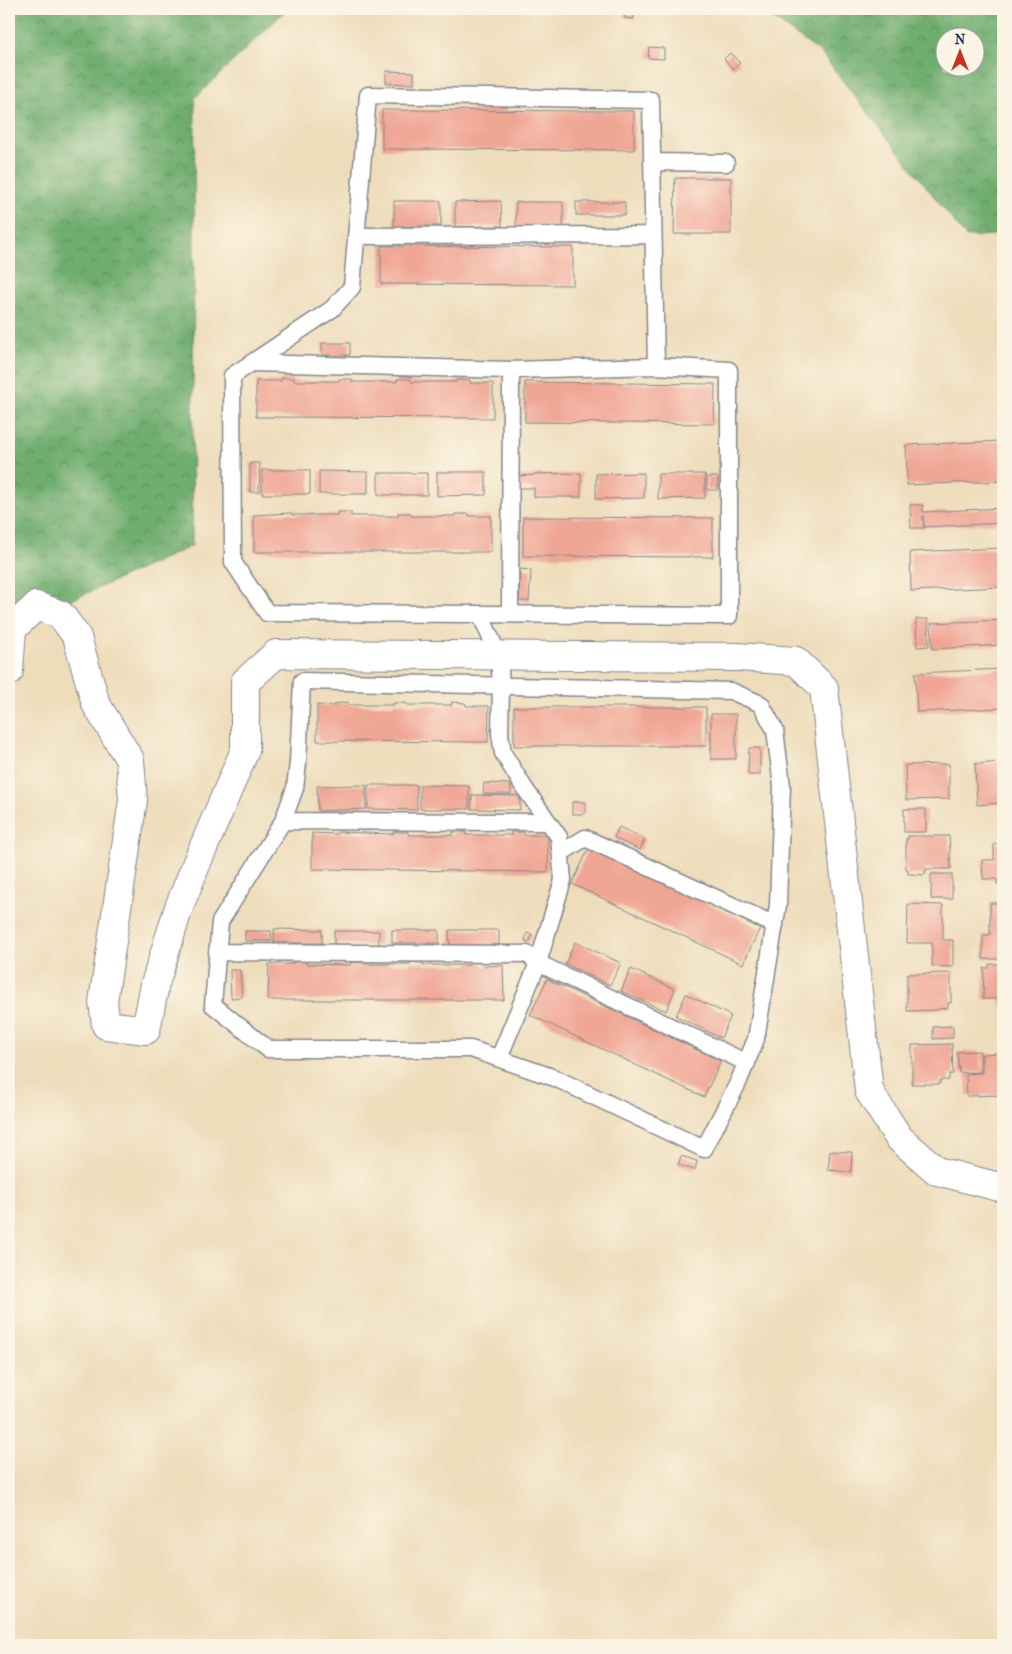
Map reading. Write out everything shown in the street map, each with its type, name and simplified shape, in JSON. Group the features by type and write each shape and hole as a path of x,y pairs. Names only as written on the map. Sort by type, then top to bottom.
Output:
{"street":[{"path":"9,671 12,629 36,606 61,615 77,637 96,704 130,760 132,800 103,1002 106,1026 146,1030 155,984 179,908 244,750 244,682 276,654 738,657 796,661 824,688 869,1091 900,1138 937,1171 1003,1188"}],"lane":[{"path":"251,363 511,370 656,366 729,370 729,616 267,613 233,562 232,376 251,363 332,309 352,287 368,95 651,100 656,366"},
{"path":"652,162 726,163"},
{"path":"356,236 653,235"},
{"path":"510,614 511,370"},
{"path":"480,614 499,656 501,686 500,734 503,753 523,786 559,837 563,880 538,963 499,1058"},
{"path":"302,681 731,691 761,704 775,730 782,786 778,906 756,1039 738,1083 704,1149 555,1078 471,1049 268,1049 213,1005 220,922 282,820 295,788 302,681"},
{"path":"282,820 548,822"},
{"path":"561,853 586,838 775,925"},
{"path":"217,952 527,954 538,963 746,1063"}],"green space":[{"path":"9,9 287,9 195,98 192,546 9,628"},
{"path":"760,9 1003,9 1003,234 966,237 821,53"}],"building":[{"path":"625,13 634,14 634,19 624,18"},
{"path":"649,47 664,48 664,59 648,58"},
{"path":"730,53 740,63 733,69 724,59"},
{"path":"386,71 414,72 414,84 386,83"},
{"path":"382,110 634,111 634,150 382,149"},
{"path":"675,178 731,178 731,234 674,234"},
{"path":"394,201 441,201 441,226 394,226"},
{"path":"501,201 502,226 455,227 455,202"},
{"path":"516,202 563,202 563,227 516,227"},
{"path":"576,202 625,202 625,215 576,215"},
{"path":"381,246 573,247 573,285 381,284"},
{"path":"322,343 350,343 350,355 322,355"},
{"path":"281,378 294,378 294,381 339,381 339,379 352,379 352,382 397,382 397,379 411,379 411,382 456,382 456,380 470,380 470,383 493,383 493,418 256,417 256,381 281,381"},
{"path":"525,382 715,384 714,424 525,422"},
{"path":"1003,441 1003,481 907,485 906,445"},
{"path":"250,463 260,463 259,492 250,492"},
{"path":"262,470 310,470 310,494 262,494"},
{"path":"319,471 368,472 368,494 319,494"},
{"path":"437,472 486,472 486,495 437,496"},
{"path":"378,473 427,473 427,495 378,495"},
{"path":"581,473 581,497 534,497 534,488 519,488 519,476"},
{"path":"644,473 644,498 596,499 596,474"},
{"path":"658,474 705,474 705,498 658,499"},
{"path":"707,477 718,477 718,490 707,490"},
{"path":"910,505 923,505 923,512 1003,508 1003,523 924,527 923,516 924,528 911,528"},
{"path":"337,512 351,512 351,516 398,516 398,513 411,513 411,516 455,516 455,514 469,514 469,516 491,516 491,552 254,552 254,515 292,513 292,515 337,515"},
{"path":"523,517 713,518 713,557 523,556"},
{"path":"1003,548 1003,587 911,591 910,552"},
{"path":"520,569 531,570 529,601 519,601"},
{"path":"916,619 928,619 929,646 917,647"},
{"path":"1003,620 1003,645 932,649 931,623"},
{"path":"1003,669 1003,708 917,712 915,673"},
{"path":"348,702 348,705 394,705 393,703 406,703 407,705 452,705 451,702 465,703 466,706 489,706 488,742 317,741 317,705 335,706 335,704"},
{"path":"514,707 706,707 706,746 514,746"},
{"path":"711,714 736,714 736,759 711,759"},
{"path":"749,748 760,748 760,775 748,775"},
{"path":"1003,762 1003,803 977,805 975,764"},
{"path":"949,764 949,799 906,800 905,765"},
{"path":"484,783 511,784 511,794 483,794"},
{"path":"366,785 366,809 318,811 317,786"},
{"path":"368,785 417,785 417,810 368,809"},
{"path":"420,785 469,786 469,809 420,809"},
{"path":"472,795 520,796 520,810 471,809"},
{"path":"572,802 585,802 585,814 572,814"},
{"path":"904,809 926,809 926,832 904,832"},
{"path":"619,827 645,839 640,850 614,838"},
{"path":"337,832 393,834 393,832 408,832 408,835 453,835 453,832 466,832 466,835 511,835 511,832 524,832 524,835 548,835 548,872 312,869 312,833 337,834"},
{"path":"908,836 949,836 951,869 926,869 925,875 908,874 908,869 906,869 906,839 908,839"},
{"path":"994,844 1003,844 1003,884 997,884 997,879 983,879 982,860 994,860"},
{"path":"589,848 760,928 743,964 572,884"},
{"path":"931,874 952,874 952,899 931,899"},
{"path":"990,903 1003,903 1003,959 983,959 983,935 990,935"},
{"path":"908,904 943,905 943,940 953,940 953,967 932,966 932,943 907,943"},
{"path":"274,929 322,930 322,943 274,943"},
{"path":"392,930 439,930 439,943 392,943"},
{"path":"449,930 499,930 499,945 450,946"},
{"path":"245,931 271,931 272,941 245,941"},
{"path":"334,931 379,931 379,945 334,944"},
{"path":"527,933 532,934 529,943 525,941"},
{"path":"575,942 621,963 610,985 565,964"},
{"path":"305,961 306,964 350,965 351,962 363,962 364,964 410,964 410,962 423,963 423,965 469,965 469,962 482,963 483,966 503,965 504,1000 268,1000 269,964 293,964 292,962"},
{"path":"989,964 1003,964 1003,1005 1000,1005 1000,999 983,999 984,968 989,968"},
{"path":"631,969 675,989 666,1011 621,991"},
{"path":"230,970 240,970 242,997 231,998"},
{"path":"951,973 951,1003 948,1003 948,1008 907,1011 907,974"},
{"path":"547,979 721,1061 704,1097 530,1015"},
{"path":"686,994 731,1016 721,1038 676,1016"},
{"path":"953,1026 953,1038 933,1039 933,1027"},
{"path":"952,1044 953,1074 949,1074 949,1080 940,1080 940,1084 912,1084 912,1045"},
{"path":"980,1051 981,1072 959,1073 957,1052"},
{"path":"1003,1053 1003,1095 967,1096 966,1074 982,1073 982,1054"},
{"path":"830,1151 852,1152 851,1172 828,1170"},
{"path":"681,1156 697,1161 695,1170 678,1165"}]}
